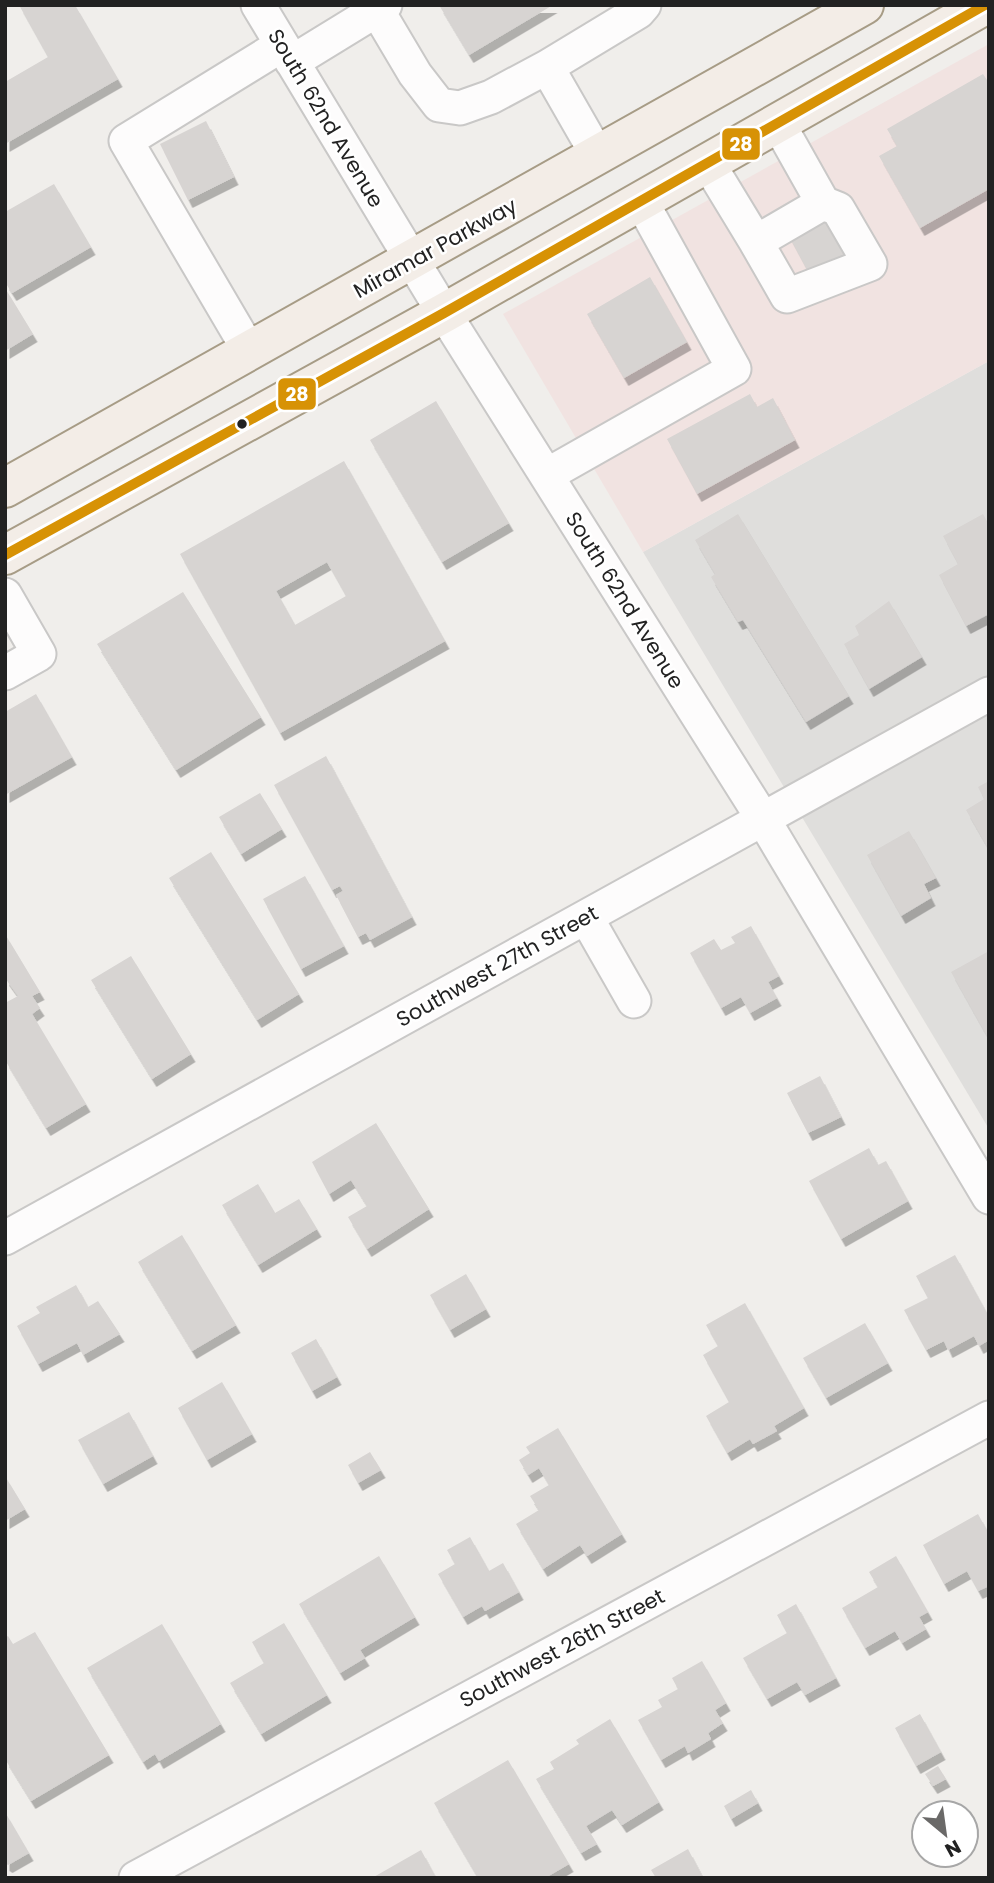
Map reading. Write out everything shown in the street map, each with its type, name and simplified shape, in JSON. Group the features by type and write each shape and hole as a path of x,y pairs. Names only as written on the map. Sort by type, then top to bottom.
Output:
{"main road":[{"name":"Miramar Parkway","path":"5,488 864,5"},
{"path":"5,555 444,313 985,5"}],"street":[{"name":"South 62nd Avenue","path":"258,5 444,313 763,819 989,1197"},
{"path":"250,352 126,141 209,90 381,8 415,74 439,106 460,108 491,97 547,68 638,12 644,5"},
{"path":"547,68 598,156"},
{"path":"708,163 788,296 870,264 838,209 823,203 778,122"},
{"path":"547,475 733,369 641,201"},
{"path":"756,242 823,203"},
{"path":"5,596 39,654 5,673"},
{"name":"Southwest 27th Street","path":"5,1238 989,694"},
{"path":"586,917 634,1001"},
{"name":"Southwest 26th Street","path":"136,1878 989,1418"}],"shaded area":[{"path":"989,44 989,361 643,552 503,314"},
{"path":"989,361 989,1129 643,552"}],"building":[{"path":"19,5 75,5 118,79 5,144 5,82 48,57"},
{"path":"439,5 553,5 469,55"},
{"path":"983,74 989,83 989,189 920,228 879,156 897,146 887,129"},
{"path":"206,121 234,177 188,200 160,144"},
{"path":"54,184 91,247 12,293 5,282 5,212"},
{"path":"824,209 852,261 813,281 785,229"},
{"path":"650,277 687,342 624,378 587,314"},
{"path":"5,288 33,334 5,351"},
{"path":"750,394 757,407 773,398 795,440 697,494 667,439"},
{"path":"436,401 509,523 442,562 370,440"},
{"path":"344,461 445,641 280,733 180,554","holes":["327,562 346,596 295,625 276,591"]},
{"path":"738,514 849,696 806,722 743,620 738,622 711,577 715,574 695,540"},
{"path":"983,514 989,525 989,614 966,626 939,575 958,564 943,536"},
{"path":"183,592 261,717 176,770 97,644"},
{"path":"889,601 922,657 869,689 844,644 859,635 855,626"},
{"path":"36,694 72,757 5,795 5,712"},
{"path":"326,756 412,917 370,940 366,933 358,937 336,895 343,891 340,886 332,890 274,785"},
{"path":"989,781 989,850 966,810 984,799 978,787"},
{"path":"260,793 282,829 241,854 219,817"},
{"path":"909,831 936,878 924,884 931,898 901,916 867,855"},
{"path":"211,852 299,994 257,1020 169,878"},
{"path":"305,876 344,946 301,969 263,899"},
{"path":"751,926 779,976 768,982 777,998 750,1013 741,997 721,1008 690,953 714,939 721,950 735,943 731,937"},
{"path":"5,934 40,992 32,996 40,1008 32,1014 86,1104 46,1128 5,1060 5,1003 18,996 5,978"},
{"path":"989,951 989,1040 951,972"},
{"path":"131,956 191,1054 152,1079 91,980"},
{"path":"820,1076 841,1117 808,1133 787,1093"},
{"path":"376,1123 429,1209 367,1249 348,1217 367,1206 351,1180 329,1194 312,1162"},
{"path":"869,1148 878,1165 886,1161 908,1201 841,1239 809,1181"},
{"path":"258,1184 275,1213 299,1199 317,1229 258,1265 222,1205"},
{"path":"182,1235 236,1325 192,1351 138,1262"},
{"path":"955,1255 989,1317 989,1340 979,1346 974,1336 948,1350 944,1341 926,1350 904,1310 928,1298 916,1276"},
{"path":"466,1274 486,1309 450,1330 430,1295"},
{"path":"76,1285 88,1307 98,1301 120,1334 83,1355 77,1343 38,1364 17,1326 40,1313 36,1307"},
{"path":"745,1303 804,1408 774,1426 777,1431 753,1444 750,1439 727,1453 706,1416 729,1402 703,1355 718,1346 706,1325"},
{"path":"865,1323 888,1363 826,1398 803,1358"},
{"path":"316,1339 337,1377 312,1391 291,1353"},
{"path":"222,1382 252,1434 207,1460 178,1408"},
{"path":"129,1412 153,1456 103,1484 78,1440"},
{"path":"558,1428 622,1534 587,1556 580,1545 543,1569 516,1524 539,1510 530,1496 549,1485 539,1468 528,1475 519,1460 530,1453 526,1447"},
{"path":"370,1452 381,1470 358,1483 348,1465"},
{"path":"5,1476 25,1509 5,1521"},
{"path":"978,1514 989,1534 989,1586 978,1591 967,1571 944,1584 923,1545"},
{"path":"470,1537 489,1571 503,1563 519,1592 485,1611 482,1606 463,1617 438,1574 455,1564 447,1550"},
{"path":"379,1556 415,1617 360,1650 365,1658 340,1673 299,1604"},
{"path":"896,1556 928,1612 919,1617 926,1629 902,1643 895,1631 865,1648 842,1608 878,1587 869,1572"},
{"path":"796,1604 836,1678 805,1695 797,1682 767,1699 743,1658 787,1633 777,1615"},
{"path":"284,1623 327,1695 261,1734 230,1683 264,1663 252,1642"},
{"path":"162,1624 221,1724 159,1761 155,1754 143,1762 87,1668"},
{"path":"35,1632 109,1755 31,1801 5,1759 5,1638 8,1636 13,1644"},
{"path":"702,1661 726,1703 715,1710 723,1723 708,1733 711,1739 688,1753 685,1746 661,1760 638,1720 662,1707 658,1700 678,1689 672,1678"},
{"path":"920,1714 941,1752 916,1766 895,1728"},
{"path":"610,1719 659,1802 622,1825 612,1810 586,1826 597,1844 581,1853 536,1779 554,1769 550,1762 579,1744 576,1740"},
{"path":"508,1760 569,1864 545,1878 478,1878 434,1803"},
{"path":"938,1766 946,1779 933,1786 925,1774"},
{"path":"751,1790 758,1803 731,1819 724,1806"},
{"path":"5,1812 29,1853 8,1865 5,1863"},
{"path":"688,1849 703,1878 656,1878 651,1870"},
{"path":"421,1850 436,1878 372,1878"}],"transit line":[{"name":"28","path":"5,555 444,313 985,5"}]}
